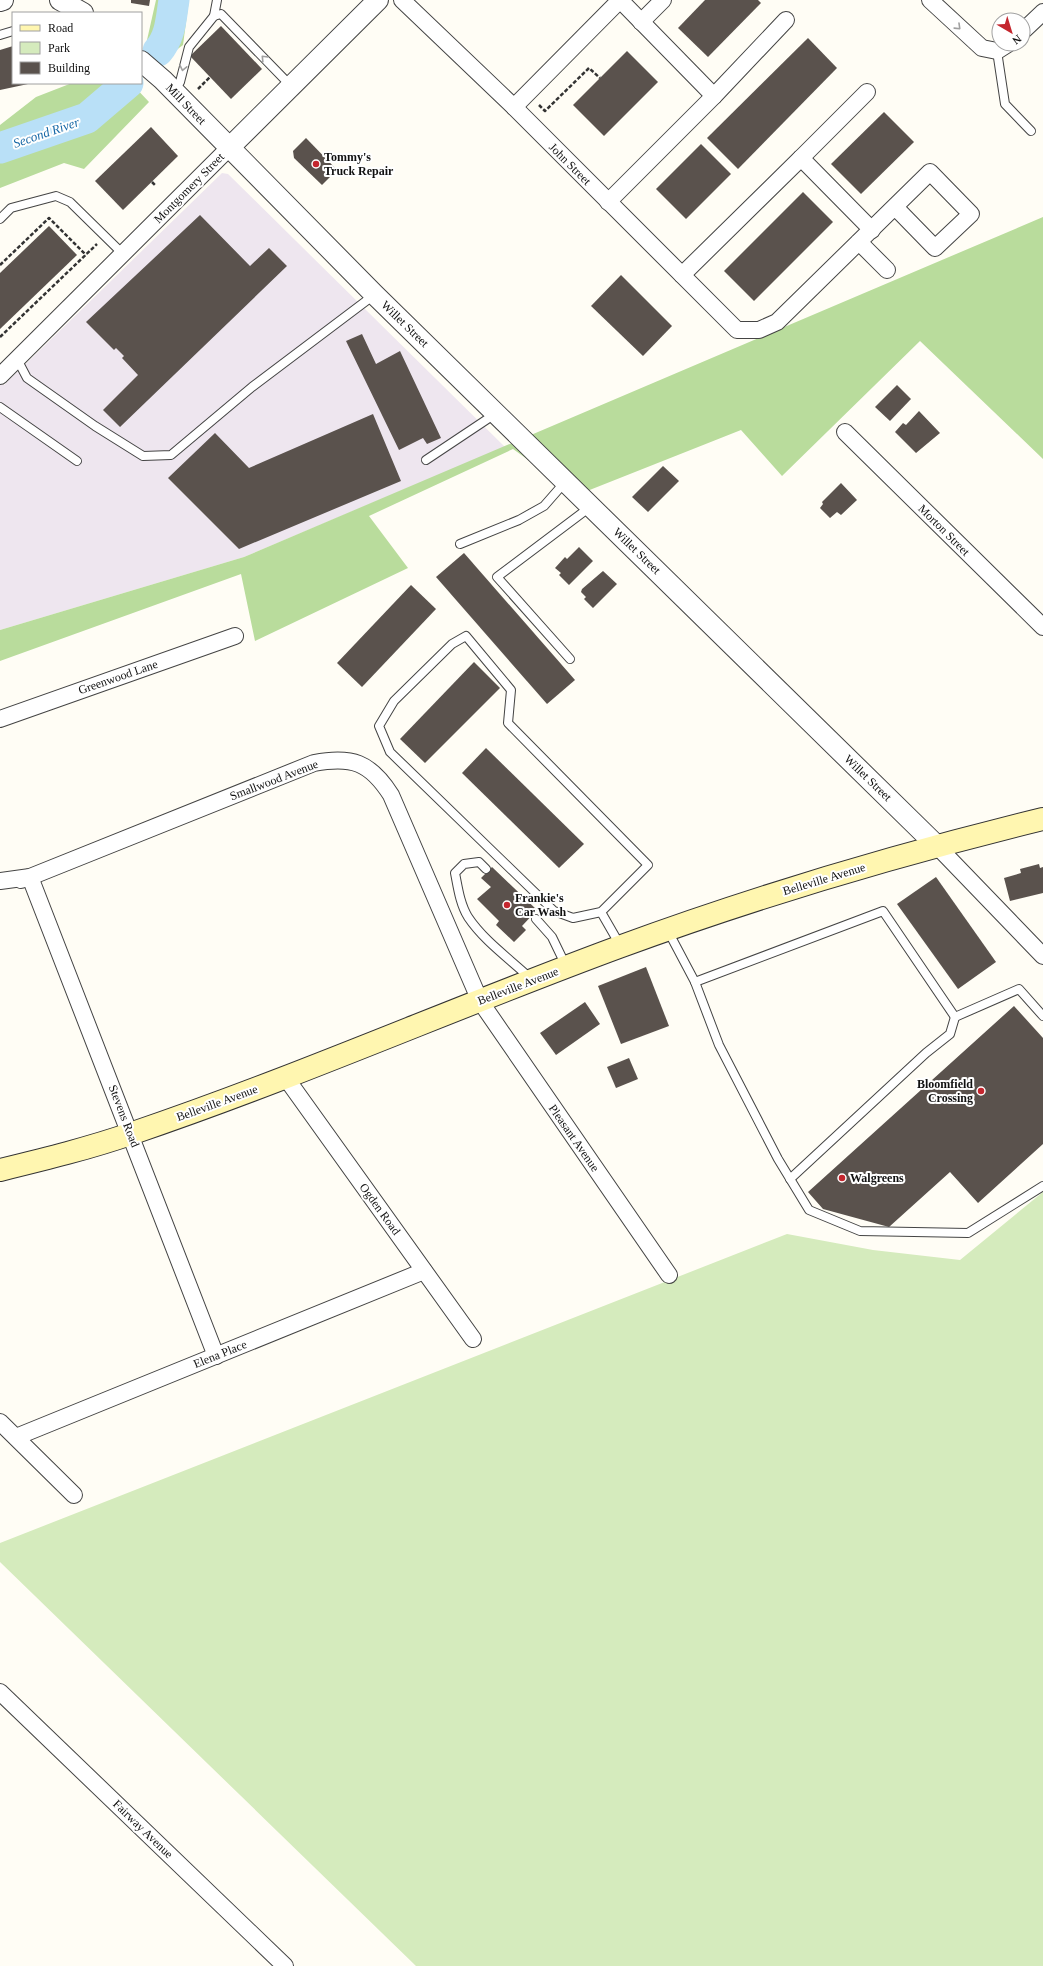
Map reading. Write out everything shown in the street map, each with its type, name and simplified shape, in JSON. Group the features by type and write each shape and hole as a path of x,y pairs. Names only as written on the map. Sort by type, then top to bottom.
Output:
{"main road":[{"name":"Belleville Avenue","path":"0,1170 130,1134 286,1078 532,980 621,946 745,902 936,845 1043,819"}],"street":[{"path":"60,0 82,8"},
{"name":"Montgomery Street","path":"0,376 378,0"},
{"name":"John Street","path":"402,0 514,107 738,330 759,330 777,322 859,242"},
{"path":"514,107 620,0 714,96"},
{"path":"641,22 663,0"},
{"path":"930,0 982,48 991,48"},
{"path":"1031,23 1043,12"},
{"path":"608,202 714,96 786,20"},
{"name":"Mill Street","path":"142,62 169,86 229,148"},
{"path":"682,275 867,92"},
{"name":"Willet Street","path":"229,148 374,294 936,845 1043,956"},
{"path":"801,158 872,230"},
{"path":"887,270 859,242 930,172 971,214 936,248 895,207"},
{"name":"Morton Street","path":"845,432 1043,627"},
{"name":"Greenwood Lane","path":"0,719 236,636"},
{"name":"Smallwood Avenue","path":"0,887 30,877 314,763 334,760 352,762 368,768 381,780 391,795 480,1001"},
{"name":"Smallwood Avenue","path":"0,881 30,877"},
{"name":"Stevens Road","path":"30,877 216,1356"},
{"name":"Pleasant Avenue","path":"480,1001 668,1275"},
{"name":"Ogden Road","path":"286,1078 473,1339"},
{"name":"Elena Place","path":"16,1437 424,1271"},
{"path":"0,1422 74,1495"},
{"name":"Fairway Avenue","path":"0,1692 285,1966"}],"lane":[{"path":"169,86 180,82 189,47 214,16 218,0"},
{"path":"214,16 221,14 291,86"},
{"path":"0,35 12,31"},
{"path":"1002,52 1005,104 1031,131"},
{"path":"0,219 11,208 56,196 70,202 122,254"},
{"path":"17,359 27,378 101,430 143,456 171,455 252,388 374,294"},
{"path":"0,407 77,461"},
{"path":"426,460 496,413"},
{"path":"460,544 519,520 544,506 565,481"},
{"path":"570,659 497,577 591,506"},
{"path":"466,636 511,690 508,724 648,865 602,912 573,918 554,911 390,752 379,726 394,701 452,644 466,636"},
{"path":"486,869 479,862 464,864 455,873 461,902 468,917 486,938 532,980"},
{"path":"694,982 883,911 955,1017"},
{"path":"602,912 621,946"},
{"path":"536,919 552,937 566,967"},
{"path":"668,930 694,982 719,1045 778,1159 810,1210 860,1231 968,1233 1043,1186"},
{"path":"790,1179 926,1053 950,1034 955,1017 1019,989 1043,1016"}],"path":[{"path":"535,102 545,111 589,68 600,78"},
{"path":"194,92 210,77"},
{"path":"152,182 156,186"},
{"path":"0,265 49,218 86,255"},
{"path":"0,337 99,242"}],"shaded area":[{"path":"222,173 228,174 505,447 244,557 0,630 0,383 4,385"}],"green space":[{"path":"156,0 189,0 183,45 167,57 147,40"},
{"path":"69,84 132,84 149,102 84,169 64,163 0,188 0,125 36,97"},
{"path":"1043,217 1043,459 920,341 782,476 741,430 577,495 513,449 369,516 408,568 255,641 241,574 0,661 0,630 244,557"},
{"path":"1043,1192 1043,1966 416,1966 0,1562 0,1543 787,1234 873,1250 960,1260"}],"building":[{"path":"131,0 150,0 149,6 131,3"},
{"path":"705,0 758,0 761,3 708,57 678,28"},
{"path":"221,26 262,69 231,99 190,56"},
{"path":"808,38 837,68 738,169 707,138"},
{"path":"12,46 12,84 28,84 0,90 0,50"},
{"path":"627,51 658,82 604,136 573,105"},
{"path":"884,112 914,142 861,194 831,164"},
{"path":"151,127 178,156 123,210 95,181"},
{"name":"Tommy's Truck Repair","path":"306,138 337,170 322,185 294,158 293,151"},
{"path":"701,144 731,174 686,219 656,189"},
{"path":"803,192 833,222 754,301 724,271"},
{"path":"200,215 250,266 269,248 287,266 120,427 103,410 138,375 122,358 124,356 116,348 114,350 86,322"},
{"path":"49,226 77,255 0,329 0,273"},
{"path":"621,275 672,326 643,356 591,306"},
{"path":"362,334 376,364 400,351 441,438 427,444 423,438 399,450 346,341"},
{"path":"897,385 911,399 890,421 875,407"},
{"path":"919,411 940,433 916,453 895,432 903,423 906,425"},
{"path":"373,414 401,481 239,549 168,478 215,433 249,468"},
{"path":"663,466 679,481 648,512 632,497"},
{"path":"841,483 857,500 841,515 837,512 830,518 820,508 823,504 822,502"},
{"path":"579,547 593,561 569,585 559,575 561,573 555,568 565,557 567,559"},
{"path":"464,553 575,680 547,704 436,577"},
{"path":"603,571 617,584 593,608 584,599 586,597 581,592 582,589"},
{"path":"411,585 436,609 362,687 337,663"},
{"path":"474,662 500,688 425,763 400,739"},
{"path":"486,748 584,844 559,868 462,773"},
{"path":"1039,864 1040,868 1043,867 1043,893 1010,901 1004,878 1021,873 1020,869"},
{"name":"Frankie's Car Wash","path":"492,867 537,910 522,926 526,930 514,942 496,925 499,921 477,899 491,887 481,878"},
{"path":"936,877 996,962 958,989 897,904"},
{"path":"646,967 669,1026 621,1044 598,986"},
{"path":"585,1002 600,1024 556,1055 540,1033"},
{"name":"Bloomfield Crossing","path":"1014,1006 1043,1038 1043,1144 978,1203 950,1172 889,1227 823,1209 808,1192"},
{"path":"629,1058 638,1079 616,1088 607,1067"}],"waterway":[{"name":"Second River","path":"158,51 168,33 174,0"},
{"name":"Second River","path":"0,148 87,118 127,84"}],"place":[{"name":"Tommy's Truck Repair","path":"316,164"},
{"name":"Frankie's Car Wash","path":"507,905"},
{"name":"Bloomfield Crossing","path":"981,1091"},
{"name":"Walgreens","path":"842,1178"}]}
